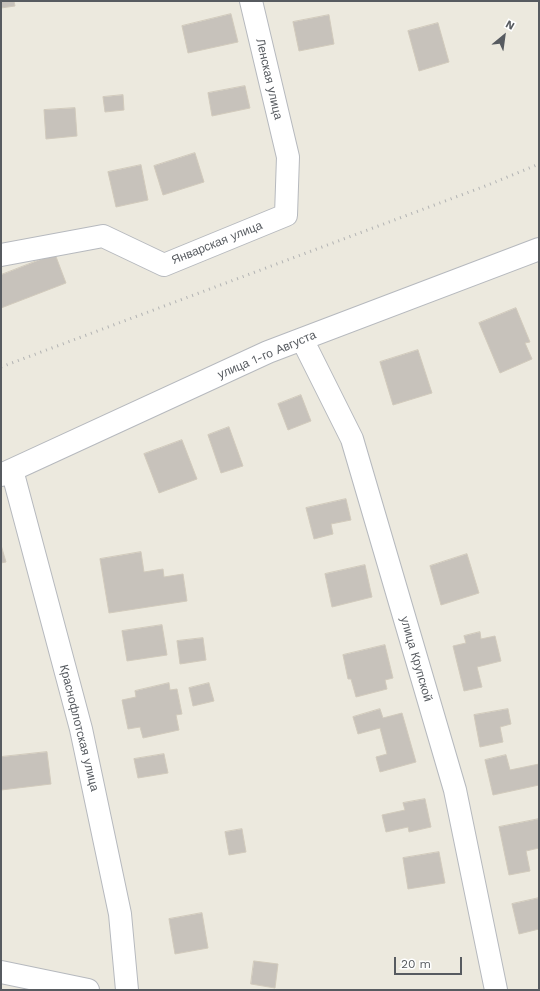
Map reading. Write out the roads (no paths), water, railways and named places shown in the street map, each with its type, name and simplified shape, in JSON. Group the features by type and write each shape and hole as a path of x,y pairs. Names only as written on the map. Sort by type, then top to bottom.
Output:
{"street":[{"name":"Ленская улица","path":"251,1 288,157"},
{"name":"Январская улица","path":"1,255 103,236 164,265 286,215 288,157"},
{"name":"улица 1-го Августа","path":"7,472 268,352 539,249"},
{"name":"улица Крупской","path":"302,339 352,439 455,790 496,990"},
{"name":"Краснофлотская улица","path":"7,472 81,729 120,914 127,990"},
{"path":"1,972 88,990"}],"railway":[{"path":"1,367 488,185 539,164"}]}
